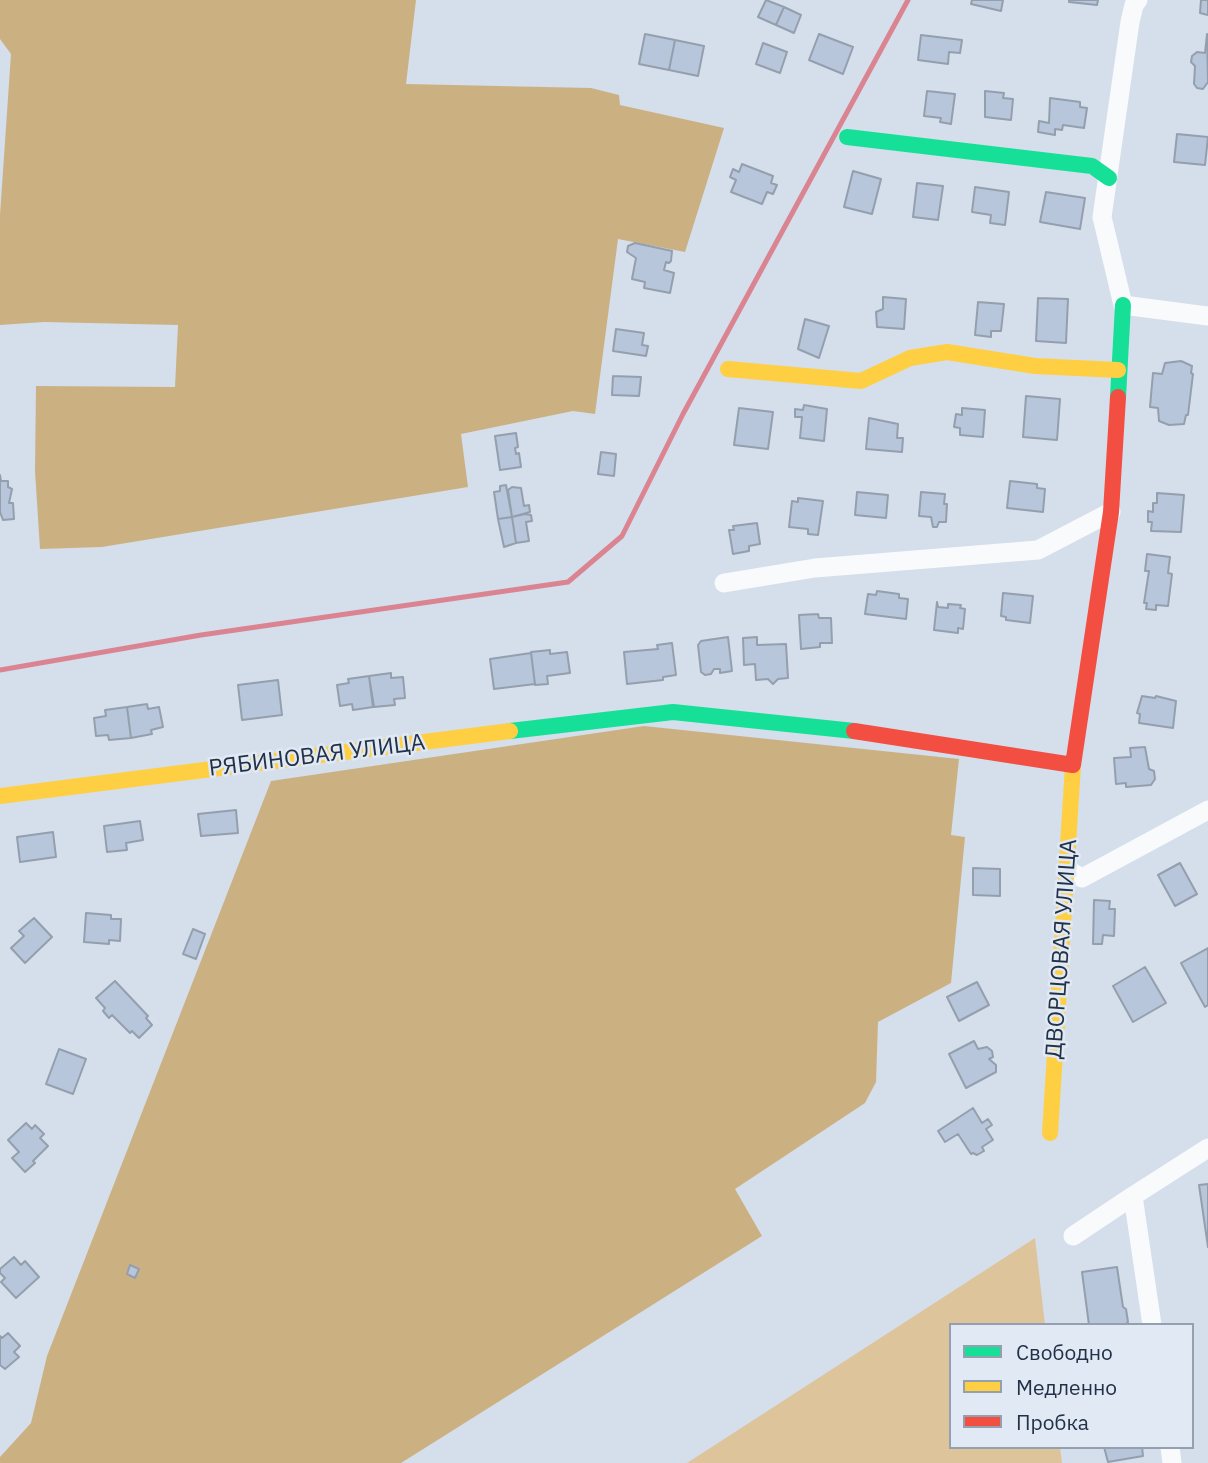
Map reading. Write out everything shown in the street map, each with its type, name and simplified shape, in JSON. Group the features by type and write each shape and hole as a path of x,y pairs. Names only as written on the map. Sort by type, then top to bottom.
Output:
{"street":[{"path":"1138,0 1130,22 1102,217 1123,305 1208,316"},
{"path":"847,137 1092,166 1109,177"},
{"name":"ДВОРЦОВАЯ УЛИЦА","path":"1050,1133 1073,765 1111,512 1123,305"},
{"path":"728,369 861,381 910,358 947,352 1035,366 1118,370"},
{"path":"724,583 815,568 1038,550 1111,512"},
{"name":"РЯБИНОВАЯ УЛИЦА","path":"0,796 673,712 844,729 1073,765"},
{"path":"1068,870 1082,877 1208,810"},
{"path":"1073,1236 1208,1148"},
{"path":"1133,1196 1152,1323"}],"shaded area":[{"path":"0,0 416,0 406,84 591,88 619,95 620,105 724,128 685,252 618,239 595,414 573,411 461,434 468,487 102,547 40,549 35,471 36,386 175,387 178,325 44,322 0,325 0,215 11,54 0,39"},
{"path":"644,726 959,759 951,835 965,837 951,983 878,1022 876,1082 865,1103 735,1189 762,1236 401,1463 0,1463 0,1457 31,1423 47,1356 271,781"},
{"path":"1035,1238 1045,1323 949,1323 949,1449 1060,1449 1062,1463 687,1463"}],"building":[{"path":"766,0 784,7 776,25 758,17"},
{"path":"972,0 1003,0 1001,11 971,4"},
{"path":"1069,0 1098,0 1097,5"},
{"path":"1201,0 1208,0 1208,15 1200,13"},
{"path":"784,7 801,15 794,33 776,25"},
{"path":"645,34 675,40 669,70 639,64"},
{"path":"819,34 853,47 843,74 809,60"},
{"path":"1207,34 1208,82 1203,89 1194,84 1195,66 1191,62 1192,56 1197,52 1205,53"},
{"path":"921,35 962,40 960,53 949,52 948,64 918,60"},
{"path":"675,40 704,46 698,76 669,70"},
{"path":"763,43 787,52 780,73 756,64"},
{"path":"927,91 955,94 951,124 940,122 941,118 924,116"},
{"path":"985,91 1004,93 1003,98 1013,99 1011,120 985,117"},
{"path":"1050,98 1080,102 1080,107 1087,108 1084,128 1063,125 1062,130 1055,129 1055,135 1038,132 1039,121 1049,123"},
{"path":"1177,134 1208,137 1205,165 1174,162"},
{"path":"742,164 773,176 771,183 777,185 773,194 767,192 762,204 731,192 736,180 730,177 733,169 739,172"},
{"path":"853,171 881,179 872,214 844,207"},
{"path":"917,183 943,186 938,220 913,217"},
{"path":"975,187 1009,192 1005,225 990,223 991,215 972,212"},
{"path":"1046,192 1085,198 1080,229 1040,222"},
{"path":"635,243 672,251 671,261 666,262 664,270 674,273 670,293 644,288 645,282 632,279 636,258 627,252 628,246"},
{"path":"883,297 906,299 904,329 877,327 876,312 883,309"},
{"path":"1038,298 1068,299 1066,343 1036,341"},
{"path":"978,302 1004,304 1001,331 991,331 991,337 975,335"},
{"path":"805,319 829,326 819,358 798,349"},
{"path":"616,329 644,333 642,345 648,346 646,356 613,351"},
{"path":"1181,361 1192,366 1188,415 1184,424 1169,425 1159,421 1158,408 1150,407 1153,373 1162,374 1165,363"},
{"path":"613,376 641,377 639,396 612,395"},
{"path":"1026,396 1060,399 1057,440 1023,437"},
{"path":"804,405 827,409 824,441 800,438 802,417 795,417 795,409 803,410"},
{"path":"739,408 773,412 768,449 734,445"},
{"path":"962,408 985,410 983,437 960,435 960,428 954,427 956,414 962,415"},
{"path":"869,418 898,424 897,438 903,438 902,452 866,449"},
{"path":"516,433 518,447 515,448 516,454 519,453 521,467 500,470 495,436"},
{"path":"601,452 616,454 614,476 598,474"},
{"path":"0,475 1,481 8,481 8,487 12,489 9,503 13,503 14,519 3,520 0,512"},
{"path":"1010,481 1037,484 1037,488 1045,489 1043,512 1007,508"},
{"path":"506,485 512,517 498,519 494,492 500,491 500,486"},
{"path":"512,487 521,488 524,506 529,505 530,512 512,517 508,490"},
{"path":"857,492 888,495 886,518 855,515"},
{"path":"921,492 945,494 946,522 939,522 937,527 933,527 931,517 919,516"},
{"path":"1157,493 1184,495 1181,532 1151,531 1152,522 1148,522 1148,511 1153,512"},
{"path":"798,498 823,501 818,535 808,534 808,529 789,527 792,501 798,502"},
{"path":"531,515 532,521 526,522 529,541 516,543 512,517"},
{"path":"512,517 516,543 504,547 498,519"},
{"path":"757,523 760,544 749,546 749,551 733,554 729,530 734,530 733,526"},
{"path":"1147,554 1170,557 1168,573 1172,574 1168,606 1156,605 1156,610 1146,609 1147,603 1144,603 1149,571 1145,571"},
{"path":"877,591 899,594 899,598 908,599 906,619 865,614 868,594 876,595"},
{"path":"1003,593 1033,596 1030,623 1006,620 1006,617 1001,616"},
{"path":"937,602 938,607 948,608 948,604 961,605 960,608 965,609 963,629 958,628 958,633 934,630"},
{"path":"818,614 819,618 831,618 832,643 820,643 820,647 801,649 799,615"},
{"path":"728,637 732,671 720,673 720,669 714,669 711,674 705,675 701,672 698,645 701,641"},
{"path":"757,637 757,645 786,644 788,678 778,679 773,684 768,679 756,680 755,664 744,665 743,638"},
{"path":"672,643 676,675 663,677 663,680 627,684 624,652 658,649 657,645"},
{"path":"550,650 550,654 567,652 570,673 547,676 548,684 535,685 531,652"},
{"path":"531,653 535,684 494,689 490,659"},
{"path":"391,673 391,678 403,677 405,698 394,699 395,705 374,707 369,676"},
{"path":"369,676 373,707 353,710 352,704 340,706 337,685 349,683 348,679"},
{"path":"278,680 282,715 242,720 238,685"},
{"path":"1142,696 1176,701 1173,728 1139,723 1140,714 1137,713"},
{"path":"147,704 148,709 159,707 163,727 151,730 152,734 131,738 127,707"},
{"path":"127,707 131,738 109,740 108,735 96,736 94,718 106,716 105,710"},
{"path":"1145,747 1149,769 1154,771 1155,779 1151,785 1126,787 1126,783 1116,784 1114,758 1131,757 1130,748"},
{"path":"236,810 238,833 201,836 198,814"},
{"path":"140,821 143,840 126,843 127,850 107,852 104,826"},
{"path":"53,832 56,857 20,862 17,837"},
{"path":"1180,863 1197,894 1175,906 1158,875"},
{"path":"973,868 1000,869 1000,896 973,895"},
{"path":"1094,900 1110,901 1109,909 1115,909 1114,936 1103,935 1102,944 1093,944"},
{"path":"86,913 111,915 111,919 121,919 120,941 109,940 109,944 84,942"},
{"path":"34,918 52,937 25,963 11,948 24,936 19,931"},
{"path":"193,929 205,934 196,959 183,954"},
{"path":"1208,948 1208,1005 1205,1007 1181,963"},
{"path":"1145,967 1166,1003 1133,1022 1113,986"},
{"path":"115,981 148,1016 146,1018 152,1025 139,1038 112,1015 109,1018 96,998"},
{"path":"977,982 989,1005 959,1021 947,997"},
{"path":"974,1041 978,1049 987,1047 992,1051 993,1057 989,1059 996,1065 996,1072 966,1088 949,1054"},
{"path":"59,1049 86,1059 73,1094 46,1084"},
{"path":"973,1108 982,1123 988,1119 992,1125 986,1129 993,1140 982,1147 984,1151 977,1155 971,1154 958,1134 945,1142 938,1131"},
{"path":"26,1123 32,1129 35,1125 44,1134 40,1138 48,1146 25,1172 12,1158 19,1152 8,1140"},
{"path":"1208,1184 1208,1247 1199,1185"},
{"path":"14,1257 21,1265 25,1261 39,1277 16,1298 1,1282 5,1278 0,1273 0,1269"},
{"path":"130,1265 139,1269 135,1278 127,1274"},
{"path":"1117,1267 1127,1323 1089,1323 1082,1272"},
{"path":"8,1333 20,1346 14,1352 19,1357 5,1369 0,1365 0,1336 2,1338"},
{"path":"1105,1449 1142,1449 1143,1456 1108,1462"}],"waterway":[{"path":"0,670 201,635 568,582 622,536 683,414 908,0"}],"traffic: fast":[{"path":"847,137 1092,166 1109,178"},
{"path":"1118,397 1123,305"},
{"path":"510,731 673,712 854,731"}],"traffic: slow":[{"path":"728,369 861,381 910,358 947,352 1035,366 1118,370"},
{"path":"0,796 510,731"},
{"path":"1050,1133 1073,765"}],"traffic: jam":[{"path":"854,731 1073,765 1111,512 1118,397"}]}
